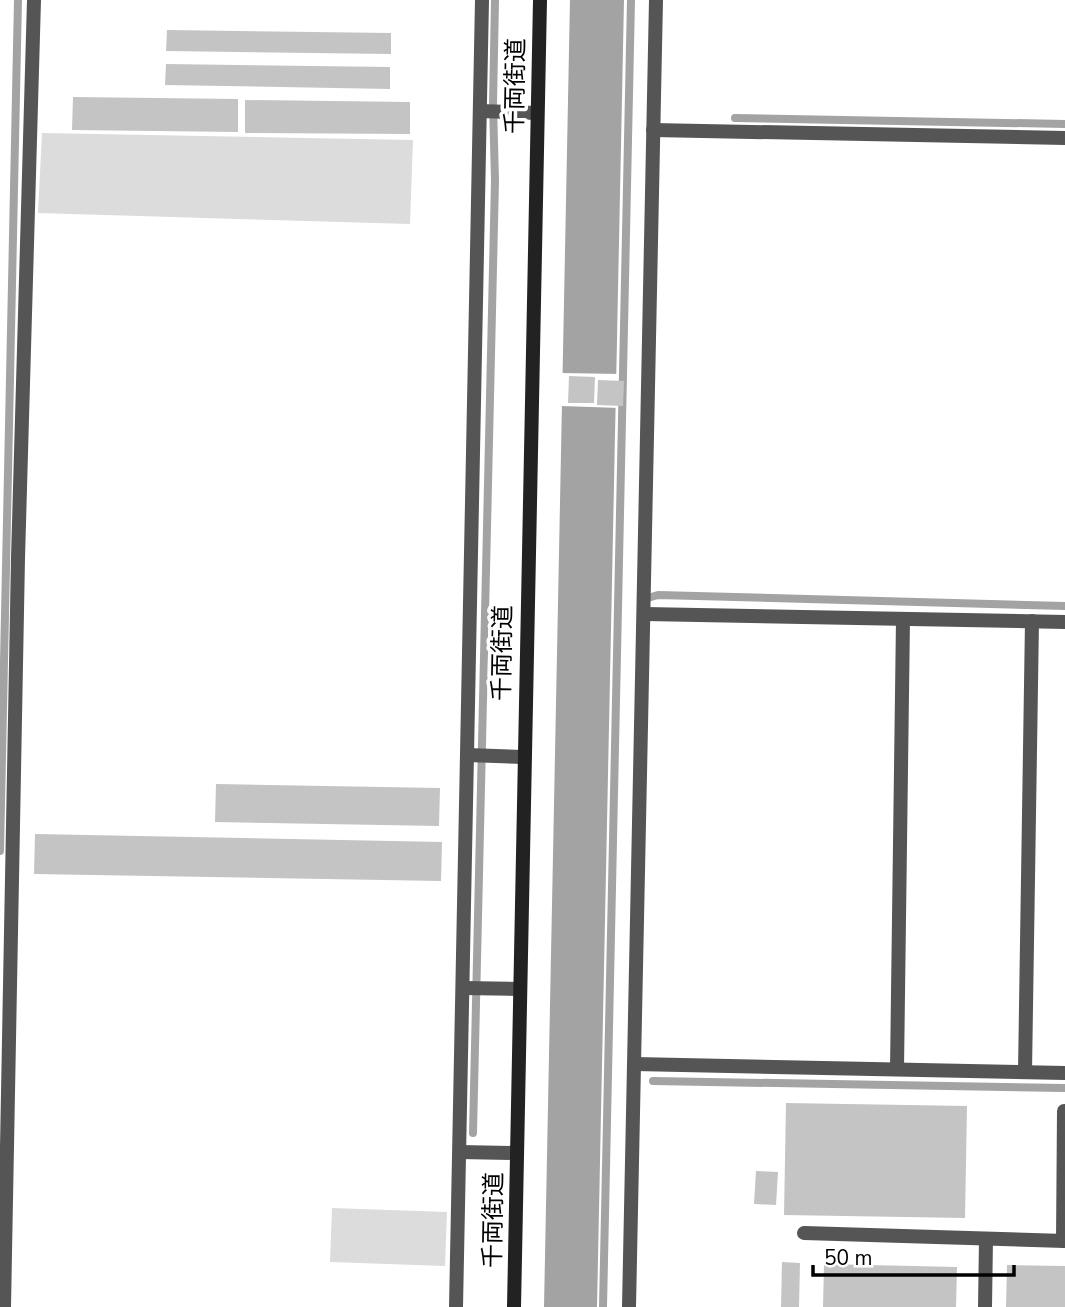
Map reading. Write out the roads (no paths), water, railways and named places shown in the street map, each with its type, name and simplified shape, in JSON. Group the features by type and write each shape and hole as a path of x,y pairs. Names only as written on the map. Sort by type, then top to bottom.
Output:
{"street":[{"path":"4,1307 18,558 34,0"},
{"path":"457,1307 460,1152 471,988 489,111 482,0"},
{"name":"千両街道","path":"514,1307 518,989 540,0"},
{"path":"629,1307 656,0"},
{"path":"489,111 537,113"},
{"path":"653,130 1065,138"},
{"path":"645,614 1065,622"},
{"path":"897,1069 903,619"},
{"path":"1025,1072 1032,621"},
{"path":"476,755 523,757"},
{"path":"471,988 518,989"},
{"path":"635,1064 1065,1073"},
{"path":"804,1233 1064,1241 1064,1111"},
{"path":"460,1152 516,1153"},
{"path":"985,1307 986,1239"}],"waterway":[{"path":"0,851 18,0"},
{"path":"473,1133 495,181 495,0"},
{"path":"603,1307 631,0"},
{"path":"735,118 1065,124"},
{"path":"651,597 658,595 1065,606"},
{"path":"653,1081 1065,1088"}]}
